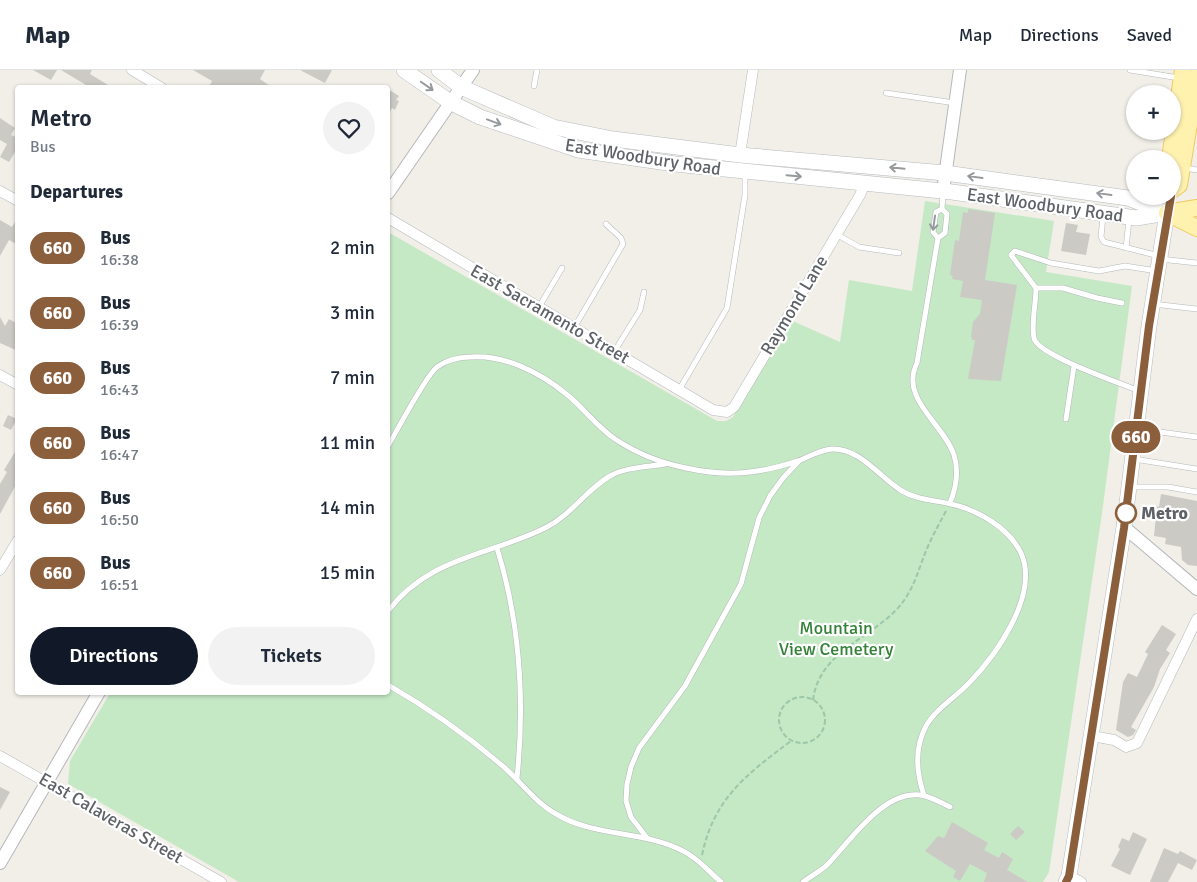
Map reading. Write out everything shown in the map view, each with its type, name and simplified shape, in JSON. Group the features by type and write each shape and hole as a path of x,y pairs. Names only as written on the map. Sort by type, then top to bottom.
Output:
{"main road":[{"name":"East Woodbury Road","path":"404,70 450,102 488,120 578,150 746,172 944,191 1139,218 1167,213"},
{"name":"East Woodbury Road","path":"439,70 461,86 553,127 613,139 744,155 945,173 1128,198 1167,213"},
{"path":"1183,165 1189,141 1187,75"},
{"path":"1183,165 1187,75"},
{"path":"1072,880 1134,459 1159,262 1169,205"},
{"path":"1167,213 1197,208"},
{"path":"1167,213 1197,228"}],"street":[{"path":"132,70 157,85"},
{"path":"390,190 473,70"},
{"path":"744,155 753,70"},
{"path":"944,191 960,70"},
{"name":"Raymond Lane","path":"713,410 727,412 734,407 860,195 865,183"},
{"path":"0,191 15,199"},
{"name":"East Sacramento Street","path":"390,219 713,410"},
{"path":"0,375 15,383"},
{"path":"1124,528 1197,588"},
{"path":"0,570 15,545"},
{"path":"1092,736 1114,740 1126,747 1137,743 1197,619"},
{"path":"0,863 97,695"},
{"name":"East Calaveras Street","path":"0,756 221,882"}],"lane":[{"path":"534,86 537,70"},
{"path":"1130,70 1187,75"},
{"path":"886,93 955,103"},
{"path":"679,390 727,308 744,195 746,172 744,155"},
{"path":"942,210 944,191"},
{"path":"938,238 933,232 934,222 936,212 942,210"},
{"path":"942,210 947,214 945,233 938,238 918,363 913,372 913,385 924,410 954,454 957,472 955,490 950,503"},
{"path":"1103,213 1102,241 1126,248 1159,262"},
{"path":"1126,248 1130,217"},
{"path":"574,328 623,244 621,238 606,224"},
{"path":"836,234 859,247 899,253"},
{"path":"1142,392 1074,366 1039,348 1034,340 1036,288 1011,255 1012,252 1015,251 1051,263 1099,271 1159,262 1197,263"},
{"path":"539,307 562,268"},
{"path":"1036,288 1063,288 1122,303"},
{"path":"614,352 640,310 644,292"},
{"path":"1153,304 1197,308"},
{"path":"390,443 434,369 450,360 470,357 495,358 516,363 566,393 599,427 616,440 636,452 668,463 727,475 750,473 833,449 848,452 902,491 931,502 950,503 970,510 996,524 1015,542 1022,556 1025,574 1023,596 1002,642 982,670 927,724 917,758 917,776 924,795"},
{"path":"1066,419 1074,366"},
{"path":"1138,429 1197,437"},
{"path":"1134,459 1197,468"},
{"path":"647,838 632,817 626,801 631,767 639,748 685,686 741,584 759,518 770,496 783,478 800,460"},
{"path":"390,609 412,585 434,570 454,561 524,538 567,515 610,476 627,470 668,463"},
{"path":"1130,487 1168,487 1197,492"},
{"path":"498,548 508,584 522,684 521,741 517,778"},
{"path":"390,686 440,716 517,778 537,800 568,821 589,828 647,838 681,850 700,862 720,882"},
{"path":"803,882 826,866 880,809 894,800 924,795 950,807"}],"path":[{"path":"813,700 815,685 834,660 846,647 897,609 910,592 930,541 950,503"},
{"path":"796,698 813,700 825,714 822,732 808,743 790,740 784,735 780,727 779,717 781,709 796,698"},
{"path":"700,862 705,838 722,802 734,789 790,740"}],"green space":[{"name":"Mountain View Cemetery","path":"925,201 1054,221 1046,272 1132,286 1102,513 1049,872 1043,882 239,882 68,784 70,761 109,695 390,695 390,233 717,421 726,421 733,417 788,319 840,342 849,280 912,291"}],"building":[{"path":"33,70 57,70 51,80"},
{"path":"61,70 92,70 90,74 108,85 86,85"},
{"path":"193,70 265,70 260,79 269,85 210,85 212,81"},
{"path":"300,70 332,70 325,83"},
{"path":"390,90 399,96 396,100 399,101 395,110 392,108 390,112"},
{"path":"0,118 15,128 11,135 15,137 15,152 9,162 0,157 7,144 0,140"},
{"path":"968,209 995,213 985,280 1017,285 1001,381 968,379 975,340 972,340 971,336 973,322 980,314 982,300 960,297 963,281 952,279 953,276 950,275 955,240 959,241 963,212 968,213"},
{"path":"0,220 12,227 15,222 15,243 9,240 0,256"},
{"path":"1066,223 1078,225 1076,232 1090,234 1086,255 1061,251"},
{"path":"0,317 5,326 9,319 15,322 15,350 0,343"},
{"path":"8,415 15,418 11,430 3,426"},
{"path":"15,452 15,486 0,514 0,484 7,472 4,470"},
{"path":"1161,494 1197,501 1197,566 1188,565 1182,560 1181,547 1165,544 1166,538 1154,536 1157,506 1159,507"},
{"path":"1162,625 1176,634 1166,650 1170,653 1160,669 1154,687 1131,727 1136,730 1133,735 1128,737 1116,730 1123,682 1128,673 1137,677 1148,654 1145,652"},
{"path":"0,787 10,792 0,810"},
{"path":"952,822 988,843 984,850 999,858 1002,852 1013,859 1007,870 1028,882 984,882 987,873 970,864 960,881 953,877 956,871 925,851 938,836 944,838"},
{"path":"1018,826 1025,832 1016,840 1010,834"},
{"path":"1133,832 1147,839 1130,875 1111,866 1120,849 1118,847 1122,838 1129,841"},
{"path":"1164,848 1178,854 1180,851 1197,860 1192,870 1178,863 1168,882 1150,882"}],"bus line":[{"name":"660","path":"1066,882 1069,876 1092,736 1124,528 1149,326 1169,205"}],"place":[{"name":"Metro","path":"1126,513"}]}
